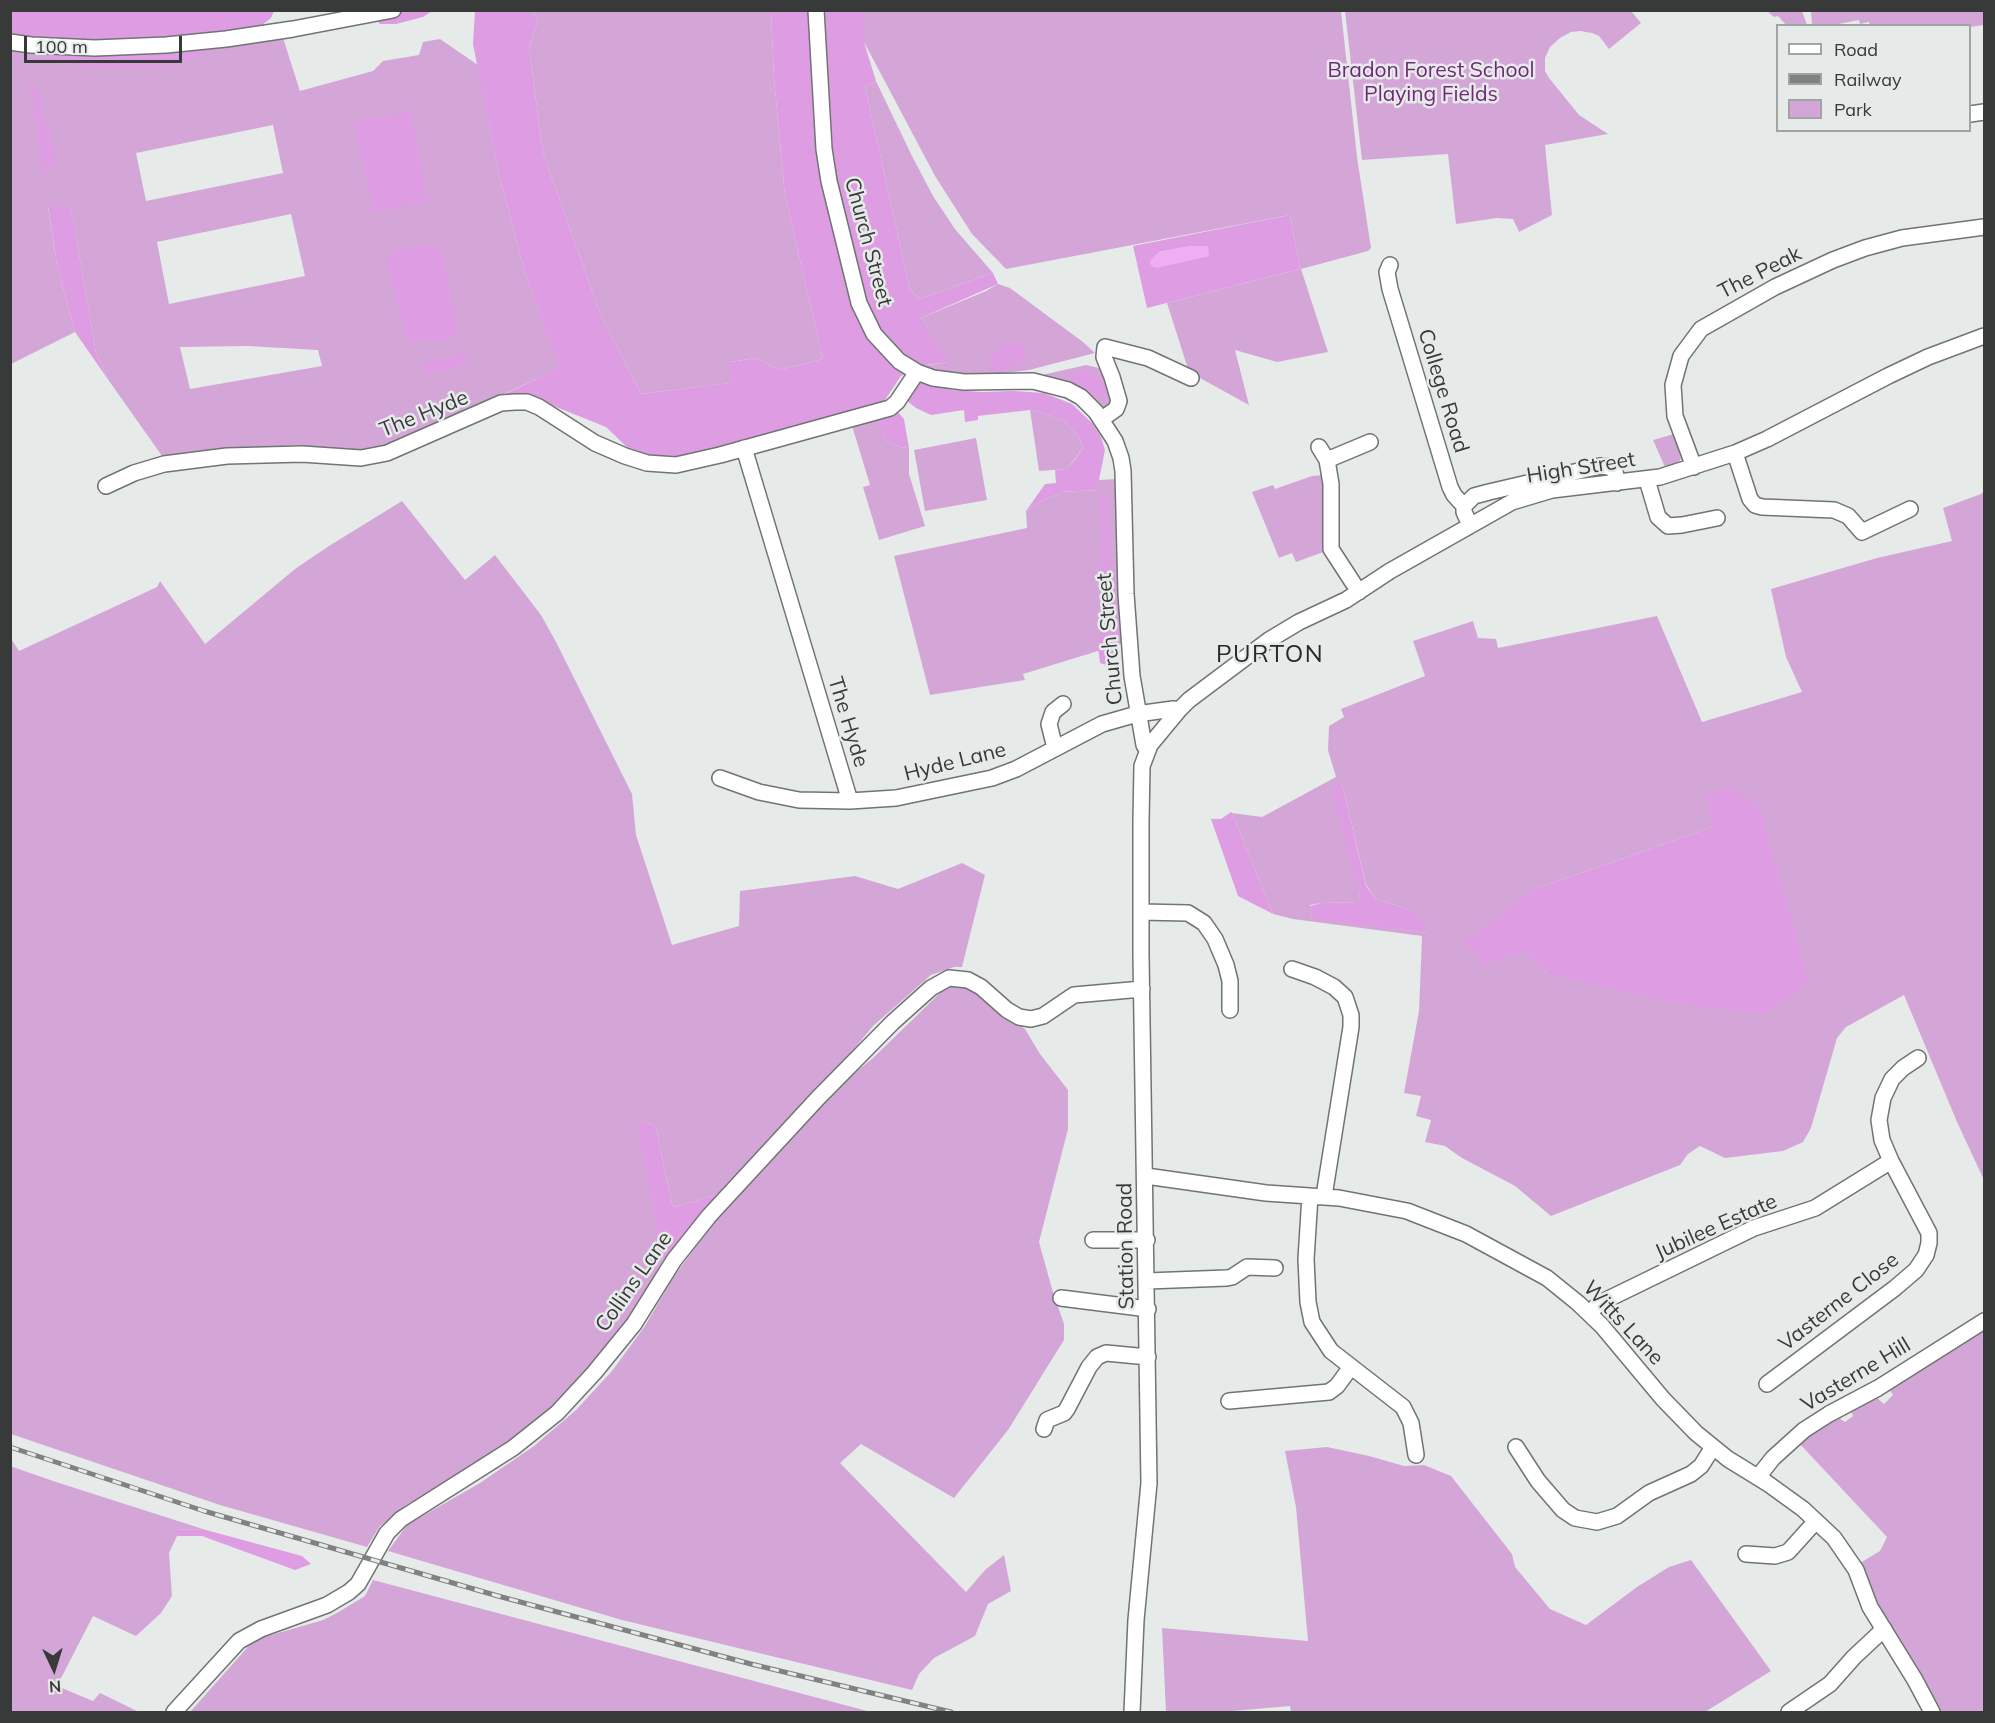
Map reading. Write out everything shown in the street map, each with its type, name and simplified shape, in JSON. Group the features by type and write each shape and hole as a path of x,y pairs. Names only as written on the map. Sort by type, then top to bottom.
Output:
{"street":[{"path":"10,42 95,48 166,45 344,21 393,10"},
{"name":"Church Street","path":"816,10 824,149 829,181 849,269 859,303 874,334 899,361 933,378 953,382 1018,380 1054,385 1068,390 1081,397 1102,419 1115,441 1122,461 1127,614 1132,676 1137,714 1144,745 1148,750"},
{"name":"The Peak","path":"1694,467 1675,416 1673,385 1681,356 1701,329 1775,287 1865,248 1902,238 1984,227"},
{"name":"College Road","path":"1390,265 1387,272 1388,284 1450,487 1464,506 1464,512 1470,525"},
{"name":"High Street","path":"1142,777 1142,766 1148,750 1179,710 1211,683 1269,640 1299,622 1346,600 1390,571 1512,502 1540,493 1574,487 1647,480 1735,453 1767,439 1888,376 1984,336"},
{"path":"1102,419 1116,409 1119,401 1104,357 1105,347 1148,358 1191,378"},
{"name":"The Hyde","path":"106,486 134,473 164,464 216,458 302,454 361,458 387,453 501,404 515,402 527,402 540,406 595,443 647,463 665,465 693,462 890,408 897,402 917,372"},
{"path":"1327,460 1370,442"},
{"path":"1319,447 1327,460 1331,484 1331,549 1359,592"},
{"name":"The Hyde","path":"744,448 850,801"},
{"path":"1735,453 1750,500 1755,505 1834,510 1848,516 1862,532 1910,509"},
{"path":"1464,506 1474,496 1600,466 1609,467 1615,471 1617,483"},
{"path":"1647,480 1658,517 1668,526 1717,518"},
{"path":"1055,748 1049,724 1053,712 1063,704"},
{"path":"1137,714 1179,710"},
{"name":"Hyde Lane","path":"720,778 759,792 791,799 850,801 896,798 978,783 1017,769 1102,724 1137,714"},
{"name":"Station Road","path":"1132,1713 1136,1620 1149,1500 1148,1281 1141,912 1142,777"},
{"path":"1141,912 1188,914 1204,923 1215,939 1226,965 1230,981 1230,1010"},
{"path":"1292,969 1334,987 1345,997 1351,1011 1351,1027 1306,1259 1310,1316 1331,1351 1403,1407 1411,1423 1416,1455"},
{"name":"Collins Lane","path":"174,1713 239,1641 261,1629 327,1605 349,1592 358,1584 387,1533 401,1520 494,1461 548,1421 594,1373 634,1324 674,1260 709,1216 892,1022 931,988 950,978 968,980 981,987 1007,1010 1019,1017 1031,1019 1043,1016 1074,995 1142,989"},
{"name":"Vasterne Close","path":"1767,1384 1895,1288 1916,1269 1926,1256 1929,1243 1927,1228 1882,1140 1879,1113 1882,1098 1897,1073 1918,1058"},
{"name":"Jubilee Estate","path":"1589,1313 1600,1303 1754,1228 1815,1208 1891,1161"},
{"name":"Witts Lane","path":"1146,1176 1397,1208 1453,1228 1547,1278 1589,1313 1675,1412 1713,1447 1741,1468 1758,1477 1816,1521 1846,1553 1856,1570 1864,1596 1919,1686 1932,1713"},
{"path":"1093,1240 1147,1240"},
{"path":"1148,1281 1227,1278 1247,1267 1275,1268"},
{"path":"1060,1298 1148,1309"},
{"name":"Vasterne Hill","path":"1758,1477 1773,1458 1804,1430 1878,1388 1984,1321"},
{"path":"1044,1429 1047,1420 1064,1413 1067,1409 1089,1367 1097,1357 1106,1353 1148,1357"},
{"path":"1229,1401 1329,1392 1337,1386 1351,1367"},
{"path":"1516,1448 1531,1459 1554,1502 1580,1520 1597,1522 1617,1516 1649,1493 1691,1474 1701,1467 1713,1447"},
{"path":"1746,1554 1764,1562 1788,1552 1816,1521"},
{"path":"1789,1713 1830,1684 1884,1629"}],"green space":[{"path":"531,11 771,11 774,78 785,196 823,359 779,370 756,358 730,362 731,383 641,394 601,316 543,153 529,48 538,20"},
{"path":"864,11 1341,11 1357,157 1371,248 1368,251 1301,269 1328,352 1277,362 1235,350 1249,405 1189,372 1167,303 1300,269 1290,215 1006,269 972,234 935,176 864,42"},
{"name":"Bradon Forest School Playing Fields","path":"1345,11 1631,11 1641,23 1609,49 1599,36 1580,31 1571,32 1550,47 1545,58 1545,71 1549,78 1579,115 1608,134 1545,145 1552,215 1519,232 1513,219 1497,218 1456,224 1448,154 1362,160"},
{"path":"1767,11 1802,11 1807,24 1785,24 1778,16 1774,17"},
{"path":"1811,11 1984,11 1984,25 1971,27 1971,24 1870,24 1869,22 1860,24 1859,20 1838,24 1812,24"},
{"path":"283,38 300,91 373,71 383,61 419,55 423,42 440,39 478,65 498,171 525,273 560,368 387,448 367,452 295,445 162,456 107,378 96,353 71,208 48,207 57,265 75,332 11,364 11,49 227,43","holes":["273,125 283,173 146,201 136,153","291,214 305,276 169,304 157,242","248,346 318,350 322,366 190,389 180,347"]},
{"path":"876,81 933,196 955,229 993,273 919,299 910,290 865,86"},
{"path":"998,284 1010,288 1095,353 1029,370 988,375 938,373 922,366 949,362 921,318"},
{"path":"1086,365 1099,368 1104,374 1112,401 1107,406 1103,407 1073,386 1042,375"},
{"path":"1030,410 1065,421 1080,439 1083,448 1067,469 1039,471"},
{"path":"880,421 885,440 900,447 909,448 909,474 925,526 879,540 863,487 870,485 853,429"},
{"path":"1674,434 1681,459 1676,465 1665,467 1653,440"},
{"path":"976,438 987,500 925,511 914,450"},
{"path":"1323,475 1326,551 1296,562 1292,553 1279,558 1252,492 1273,485 1275,489 1312,476"},
{"path":"1117,479 1116,548 1124,643 1023,674 1025,680 930,695 894,556 1027,528 1026,511 1047,498 1060,492 1099,490 1099,480"},
{"path":"1984,491 1984,1180 1904,995 1846,1027 1837,1038 1811,1128 1803,1142 1783,1151 1725,1158 1700,1146 1688,1154 1680,1165 1551,1216 1515,1186 1462,1158 1445,1146 1425,1142 1431,1120 1416,1116 1421,1096 1404,1093 1419,1011 1422,936 1293,919 1273,914 1232,813 1262,817 1336,777 1328,750 1329,726 1344,717 1341,709 1425,676 1413,641 1473,621 1478,638 1496,639 1498,648 1657,616 1702,722 1802,692 1786,657 1771,589 1877,558 1952,541 1943,508","holes":["1340,783 1343,787 1366,885 1376,899 1410,910 1428,933 1312,918 1310,905 1358,902 1360,894","1713,827 1546,973 1525,950 1538,888"]},
{"path":"402,501 465,580 495,555 541,615 632,794 636,835 672,945 739,926 740,891 855,876 898,889 962,863 985,875 962,967 954,967 931,975 873,1026 829,1079 723,1193 675,1207 672,1204 656,1127 642,1120 649,1179 663,1260 643,1298 595,1363 540,1418 450,1483 407,1504 380,1526 367,1547 220,1505 11,1434 10,637 19,651 157,587 160,581 205,644 295,569"},
{"path":"963,984 979,990 1002,1012 1025,1029 1040,1054 1068,1090 1068,1129 1039,1242 1064,1324 1064,1340 1008,1430 954,1498 861,1444 840,1463 966,1592 985,1570 1004,1555 1011,1591 988,1604 975,1636 934,1658 919,1674 912,1690 622,1620 388,1551 407,1525 480,1483 534,1446 576,1410 612,1371 645,1326 673,1278 718,1216 843,1082 872,1059 944,989"},
{"path":"1984,1327 1984,1712 1938,1712 1877,1608 1860,1563 1880,1551 1887,1537 1797,1441 1836,1416 1845,1422 1853,1416 1850,1409 1875,1396 1884,1404 1893,1395 1889,1389"},
{"path":"1327,1447 1404,1466 1424,1465 1451,1476 1512,1554 1515,1567 1550,1609 1586,1625 1637,1587 1669,1567 1691,1560 1771,1671 1705,1712 1291,1712 1290,1706 1221,1712 1166,1712 1162,1628 1308,1641 1296,1507 1285,1451"},
{"path":"10,1466 206,1530 172,1529 177,1536 169,1553 172,1596 161,1613 136,1636 93,1616 57,1686 93,1701 100,1693 139,1712 11,1712"},
{"path":"373,1580 871,1712 190,1712 254,1640 323,1620 337,1613 365,1596"}],"shaded area":[{"path":"11,11 274,11 271,18 260,27 180,64 146,68 86,68 25,50 11,43"},
{"path":"368,11 432,11 423,17 396,24 380,24"},
{"path":"475,11 531,11 538,20 529,48 543,153 601,316 641,394 730,383 730,362 756,358 779,370 823,359 785,196 774,78 771,11 864,11 864,42 876,81 865,86 910,290 919,299 993,273 998,284 921,318 950,362 918,366 901,376 883,403 896,410 904,419 909,448 900,447 885,440 879,422 853,429 849,416 662,462 633,453 606,427 534,398 505,394 559,368 525,273 498,171 473,44"},
{"path":"29,75 38,92 55,153 53,165 43,176"},
{"path":"410,110 429,202 373,213 354,122"},
{"path":"48,206 71,207 96,353 107,378 75,332 57,265"},
{"path":"1290,215 1300,269 1147,308 1133,246","holes":["1204,246 1208,256 1173,264 1159,252"]},
{"path":"426,245 440,245 459,330 454,338 439,342 424,340 408,342 385,259 395,251"},
{"path":"1191,246 1208,246 1209,256 1157,268 1151,266 1150,261 1159,252"},
{"path":"1005,342 1019,342 1024,347 1026,353 1023,364 999,372 990,371 988,367 995,353"},
{"path":"465,353 469,363 430,375 417,365"},
{"path":"1088,370 1096,374 1105,386 1107,391 1105,397 1098,398 1071,382 1070,373"},
{"path":"926,382 952,390 1044,393 1072,404 1093,424 1101,437 1105,450 1099,490 1060,492 1026,511 1045,484 1056,483 1055,470 1067,469 1076,458 1083,448 1080,439 1065,421 1030,410 978,416 978,420 965,422 964,410 931,415 906,400 915,383"},
{"path":"1099,495 1108,499 1110,569 1116,630 1116,656 1110,666 1100,663 1098,647 1105,620 1100,556 1102,535"},
{"path":"1340,783 1343,787 1366,886 1376,899 1410,910 1427,925 1428,933 1312,919 1310,906 1322,903 1358,902 1360,894 1333,798 1334,787"},
{"path":"1730,785 1759,805 1810,983 1766,1014 1681,1005 1546,973 1525,951 1484,965 1463,941 1538,888 1713,827 1706,795"},
{"path":"1231,812 1273,914 1238,896 1211,819 1221,819"},
{"path":"642,1120 656,1127 672,1204 675,1207 723,1193 663,1260 638,1131"},
{"path":"171,1529 206,1530 302,1556 311,1564 295,1570 202,1536 177,1536"}],"railway":[{"path":"10,1447 204,1511 498,1596 751,1664 951,1712"}],"district":[{"name":"PURTON","path":"1270,655"}]}
